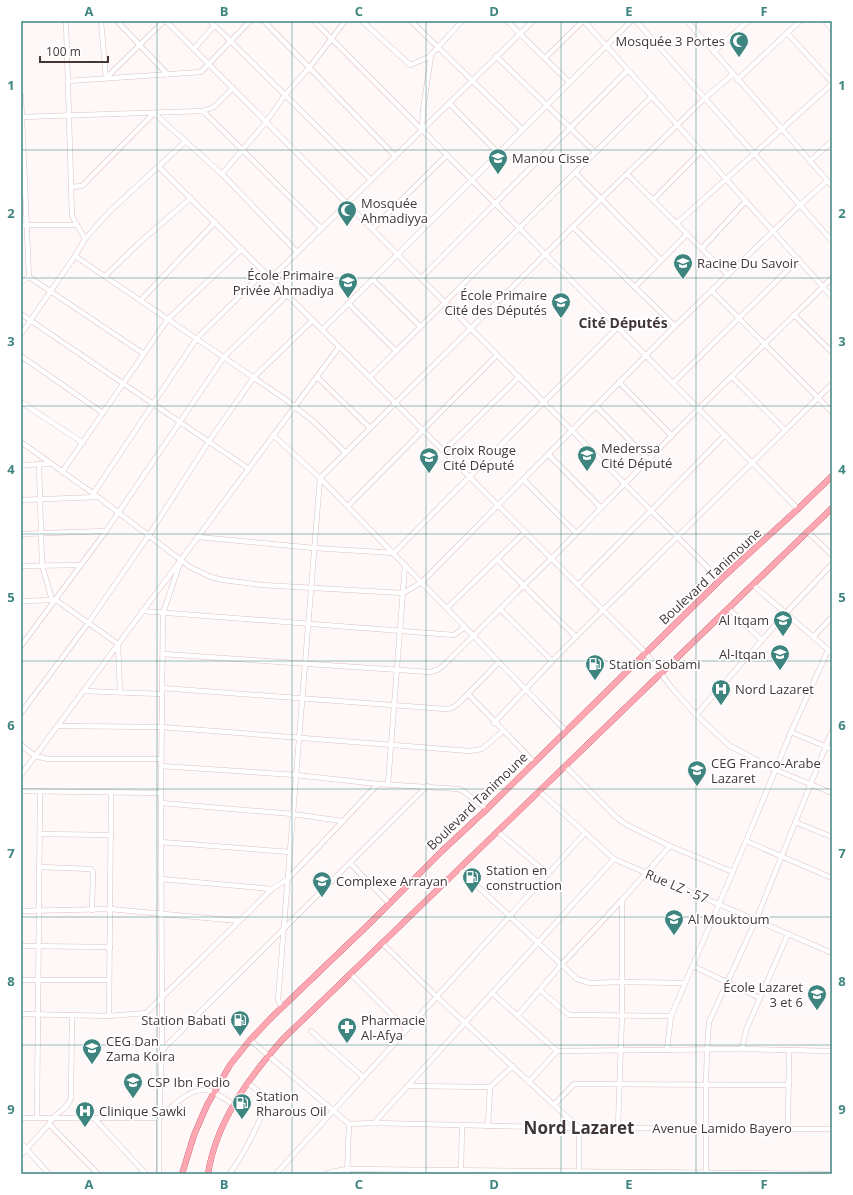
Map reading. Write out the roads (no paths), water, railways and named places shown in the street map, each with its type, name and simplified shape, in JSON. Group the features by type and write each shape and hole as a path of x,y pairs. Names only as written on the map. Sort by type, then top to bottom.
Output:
{"main road":[{"name":"Boulevard Tanimoune","path":"182,1174 194,1135 213,1093 230,1065 250,1040 442,851 487,810 720,580 832,476"},
{"path":"208,1174 222,1129 234,1104 268,1056 382,943 566,767 832,508"}],"street":[{"path":"66,21 72,216 85,239"},
{"path":"101,21 106,78"},
{"path":"117,21 167,74"},
{"path":"106,78 165,21 720,580"},
{"path":"210,21 371,180"},
{"path":"68,81 201,72 230,40 250,21"},
{"path":"264,21 395,156"},
{"path":"314,21 798,509"},
{"path":"222,174 266,122 285,95 309,68 345,21"},
{"path":"362,21 410,64 423,60 431,55 460,22"},
{"path":"411,21 522,129"},
{"path":"507,21 569,82"},
{"path":"271,278 532,21"},
{"path":"544,58 583,21 678,124 832,297"},
{"path":"322,330 631,21"},
{"path":"636,21 801,204 832,241"},
{"path":"694,21 688,23 832,186"},
{"path":"714,52 748,21"},
{"path":"737,80 800,21"},
{"path":"825,21 832,29"},
{"path":"194,49 214,26"},
{"path":"677,223 832,83 787,33"},
{"path":"422,129 426,83 431,55"},
{"path":"496,56 595,152"},
{"path":"421,278 628,70"},
{"path":"282,1007 278,1000 320,478 601,199 705,98 732,74"},
{"path":"21,117 203,112 214,107 233,88"},
{"path":"21,96 24,225 29,277 144,354"},
{"path":"370,377 652,96"},
{"path":"449,102 498,153"},
{"path":"203,112 321,228"},
{"path":"154,113 222,174 297,252"},
{"path":"71,187 82,186 154,113"},
{"path":"21,334 75,256 85,239 109,212 186,141"},
{"path":"810,161 832,141"},
{"path":"653,200 701,150"},
{"path":"372,229 447,155"},
{"path":"159,167 646,653 671,687 696,715 730,746 776,770 832,793"},
{"path":"575,172 661,260"},
{"path":"627,174 728,275"},
{"path":"21,442 199,572 224,580 262,585 403,592 422,582 499,506 571,430 675,326 801,204 827,181"},
{"path":"105,276 139,243 191,198"},
{"path":"702,248 746,201"},
{"path":"141,300 215,222"},
{"path":"24,225 77,225"},
{"path":"573,227 675,326"},
{"path":"635,287 687,234"},
{"path":"62,472 168,319 242,249"},
{"path":"75,256 295,406 345,452"},
{"path":"673,383 799,260"},
{"path":"95,496 153,403 196,338 264,272"},
{"path":"21,282 29,277"},
{"path":"163,654 430,672 437,670 444,665 524,584 552,558 699,409 832,278"},
{"path":"372,279 420,326"},
{"path":"712,291 832,412"},
{"path":"21,645 106,531 224,357 287,295"},
{"path":"348,303 396,351"},
{"path":"21,314 248,469"},
{"path":"794,315 832,352"},
{"path":"21,713 89,622 149,535 208,441 254,377 313,320"},
{"path":"198,537 314,548 394,553 618,328"},
{"path":"21,775 339,347"},
{"path":"348,506 497,355"},
{"path":"21,356 103,413"},
{"path":"317,377 370,428"},
{"path":"444,451 519,377"},
{"path":"732,377 785,430"},
{"path":"619,382 672,436"},
{"path":"494,723 552,661 832,384"},
{"path":"21,402 83,443"},
{"path":"596,406 649,460"},
{"path":"578,585 725,435"},
{"path":"273,436 320,478 348,506 566,731"},
{"path":"548,454 601,508"},
{"path":"21,464 50,464"},
{"path":"39,464 42,565 54,600"},
{"path":"524,480 576,533"},
{"path":"21,500 95,496"},
{"path":"21,534 106,531"},
{"path":"447,608 525,532"},
{"path":"808,532 832,555"},
{"path":"497,559 576,637"},
{"path":"159,1174 159,1118 162,1050 161,759 163,614 181,560"},
{"path":"696,715 785,614 832,564"},
{"path":"21,566 80,565"},
{"path":"388,784 405,565"},
{"path":"667,1050 671,1016 684,983 693,966 791,732 830,651 753,585"},
{"path":"21,601 54,600 89,622 118,644"},
{"path":"500,609 552,661"},
{"path":"729,609 762,640"},
{"path":"142,612 454,635 465,627"},
{"path":"813,637 832,617"},
{"path":"118,644 120,692"},
{"path":"162,688 446,709 452,708 458,704 499,662"},
{"path":"83,691 162,694"},
{"path":"468,694 494,723 534,762"},
{"path":"57,726 162,726 476,751 503,731"},
{"path":"706,1174 706,1084 710,1022 756,920 832,731"},
{"path":"791,732 832,748"},
{"path":"21,745 35,756 48,759 161,759"},
{"path":"161,766 296,775 378,784 427,786 463,791 487,810"},
{"path":"566,767 620,821 670,846 733,872"},
{"path":"21,1014 109,1016 146,1013 161,1000 239,920 272,889 288,879 378,784"},
{"path":"162,1050 427,786"},
{"path":"21,791 161,794"},
{"path":"37,1118 40,792"},
{"name":"Rue LZ - 57","path":"540,792 614,859 832,953"},
{"path":"109,1016 111,793"},
{"path":"161,803 293,814 342,821"},
{"path":"795,822 832,837"},
{"path":"498,832 548,874"},
{"path":"276,1174 362,1077 385,1054 406,1029 585,833"},
{"path":"40,834 111,835"},
{"path":"746,841 832,878"},
{"path":"161,842 290,852"},
{"path":"518,1015 562,964 670,846"},
{"path":"374,1123 614,859"},
{"path":"350,863 390,903"},
{"path":"39,867 89,869 92,871 92,910"},
{"path":"459,869 577,978 584,982 684,983"},
{"path":"161,880 272,889"},
{"path":"618,1127 622,1016 622,900"},
{"path":"21,911 110,909 161,915 239,920"},
{"path":"742,1049 746,1030 788,934"},
{"path":"382,943 436,996 555,1104 579,1128 579,1173"},
{"path":"21,946 110,947"},
{"path":"693,966 760,998"},
{"path":"351,974 406,1029"},
{"path":"21,980 109,980"},
{"path":"540,990 570,1015 671,1016"},
{"path":"492,993 557,1051 742,1049 832,1051"},
{"path":"21,1155 49,1124 52,1118 67,1106 71,1098 72,1015"},
{"path":"311,1031 362,1077"},
{"path":"250,1040 349,1124 347,1172"},
{"path":"788,1128 789,1050"},
{"path":"529,1082 557,1051"},
{"path":"407,1086 490,1087 513,1066"},
{"path":"229,1174 262,1114 264,1105 257,1089 248,1084"},
{"path":"555,1104 574,1084 789,1085"},
{"path":"488,1126 490,1087"},
{"path":"21,1118 159,1118 186,1095 203,1090 208,1090 234,1104"},
{"path":"94,1118 146,1174"},
{"name":"Avenue Lamido Bayero","path":"349,1124 374,1123 579,1128 832,1129"},
{"path":"49,1124 98,1174"},
{"path":"461,1172 462,1126"},
{"path":"21,1143 50,1174"},
{"path":"326,1174 328,1172 832,1174"}],"place":[{"name":"Mosquée 3 Portes","path":"739,58"},
{"name":"Manou Cisse","path":"498,175"},
{"name":"Mosquée Ahmadiyya","path":"347,227"},
{"name":"Racine Du Savoir","path":"683,280"},
{"name":"École Primaire Privée Ahmadiya","path":"348,299"},
{"name":"École Primaire Cité des Députés","path":"561,319"},
{"name":"Mederssa Cité Député","path":"587,472"},
{"name":"Croix Rouge Cité Député","path":"429,474"},
{"name":"Al Itqam","path":"783,637"},
{"name":"Al-Itqan","path":"780,671"},
{"name":"Station Sobami","path":"595,681"},
{"name":"Nord Lazaret","path":"721,706"},
{"name":"CEG Franco-Arabe Lazaret","path":"697,787"},
{"name":"Station en construction","path":"472,894"},
{"name":"Complexe Arrayan","path":"322,898"},
{"name":"Al Mouktoum","path":"674,936"},
{"name":"École Lazaret 3 et 6","path":"817,1011"},
{"name":"Station Babati","path":"240,1037"},
{"name":"Pharmacie Al-Afya","path":"347,1044"},
{"name":"CEG Dan Zama Koira","path":"92,1065"},
{"name":"CSP Ibn Fodio","path":"133,1099"},
{"name":"Station Rharous Oil","path":"242,1120"},
{"name":"Clinique Sawki","path":"85,1128"}],"district":[{"name":"Cité Députés","path":"623,323"},
{"name":"Nord Lazaret","path":"579,1128"}]}
